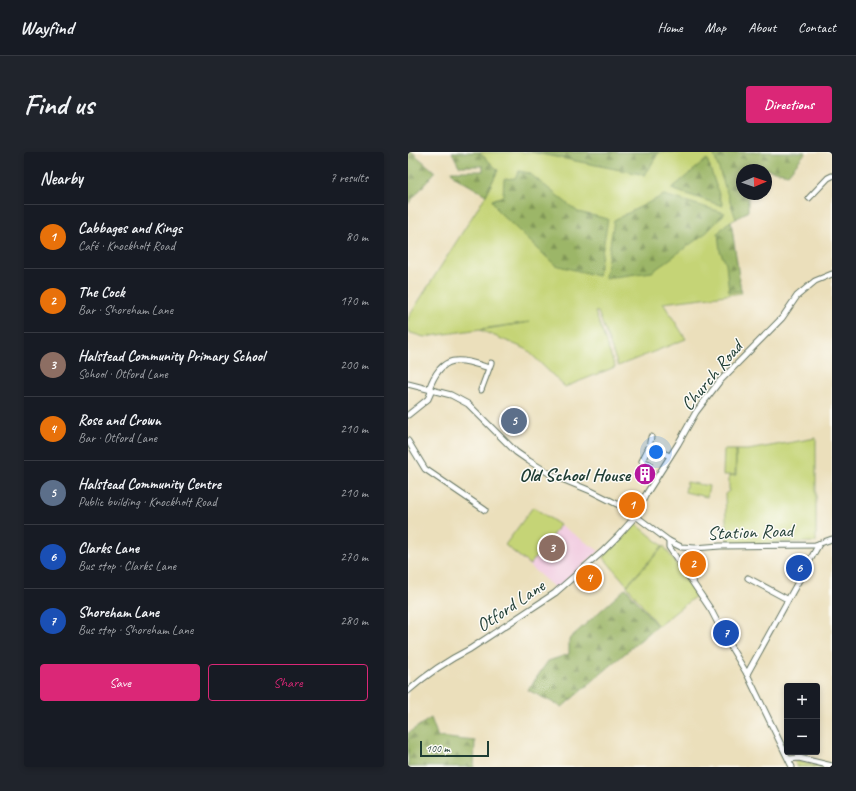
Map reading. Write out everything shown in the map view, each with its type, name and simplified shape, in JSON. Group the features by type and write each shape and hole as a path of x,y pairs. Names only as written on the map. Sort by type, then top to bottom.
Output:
{"street":[{"path":"808,198 828,178 832,176"},
{"name":"Church Road","path":"636,516 647,493 696,412 719,382 782,318 797,296 815,282 832,274"},
{"path":"408,415 428,398 434,376 441,367 447,363 454,360 468,361 489,368"},
{"path":"481,390 491,363"},
{"path":"408,384 451,395 468,404 516,452 529,461 552,475 602,496 625,508 669,541 670,547 711,610 747,674 792,767"},
{"path":"649,464 642,461 649,447 651,438"},
{"path":"408,441 425,469 485,510"},
{"path":"649,447 670,456"},
{"path":"479,506 482,501"},
{"name":"Otford Lane","path":"408,691 429,672 455,656 470,649 555,593 602,552 636,516"},
{"name":"Station Road","path":"669,541 681,547 695,548 819,544 832,540"},
{"path":"747,674 787,599 819,544"},
{"path":"748,578 787,599"},
{"path":"789,759 799,758 832,766"}],"shaded area":[{"path":"533,507 599,551 556,589 505,545"}],"green space":[{"path":"408,152 412,152 435,172 408,204"},
{"path":"452,152 479,152 498,170 486,195 455,177 451,171 483,171 483,166 459,166"},
{"path":"479,152 717,152 739,214 736,219 728,223 729,246 742,293 663,303 686,339 618,366 598,312 595,312 615,367 565,387 526,349 480,330 530,322 424,337 408,332 408,318 486,195 498,170"},
{"path":"531,152 659,152 645,175"},
{"path":"713,152 806,152 788,174 772,170 772,164 736,164 736,200 748,200 748,211 736,219"},
{"path":"707,159 723,206 671,189"},
{"path":"519,171 529,173 578,212 608,219 598,276 555,265 498,211 492,200 503,196 504,179 515,178"},
{"path":"664,195 725,213 707,232 652,272 605,278 614,220"},
{"path":"731,221 741,291 729,292 726,264 720,251 718,233"},
{"path":"816,438 816,542 727,545 725,494 729,491 729,476 736,475 736,450 748,450"},
{"path":"724,450 736,450 735,475 723,475"},
{"path":"687,482 709,486 707,497 685,492"},
{"path":"533,507 560,525 530,565 505,545"},
{"path":"634,522 663,546 627,585 603,557"},
{"path":"664,546 697,595 658,626 627,586"},
{"path":"626,588 657,626 562,707 528,690 548,661 569,654 569,639"},
{"path":"431,718 438,737 475,741 474,767 408,767 408,733"},
{"path":"794,759 825,767 797,767"}],"place":[{"name":"Halstead Community Centre","path":"514,421"},
{"name":"Old School House","path":"645,474"},
{"name":"Cabbages and Kings","path":"632,505"},
{"name":"Halstead Community Primary School","path":"552,548"},
{"name":"The Cock","path":"693,564"},
{"name":"Clarks Lane","path":"799,568"},
{"name":"Rose and Crown","path":"589,578"},
{"name":"Shoreham Lane","path":"726,633"}]}
